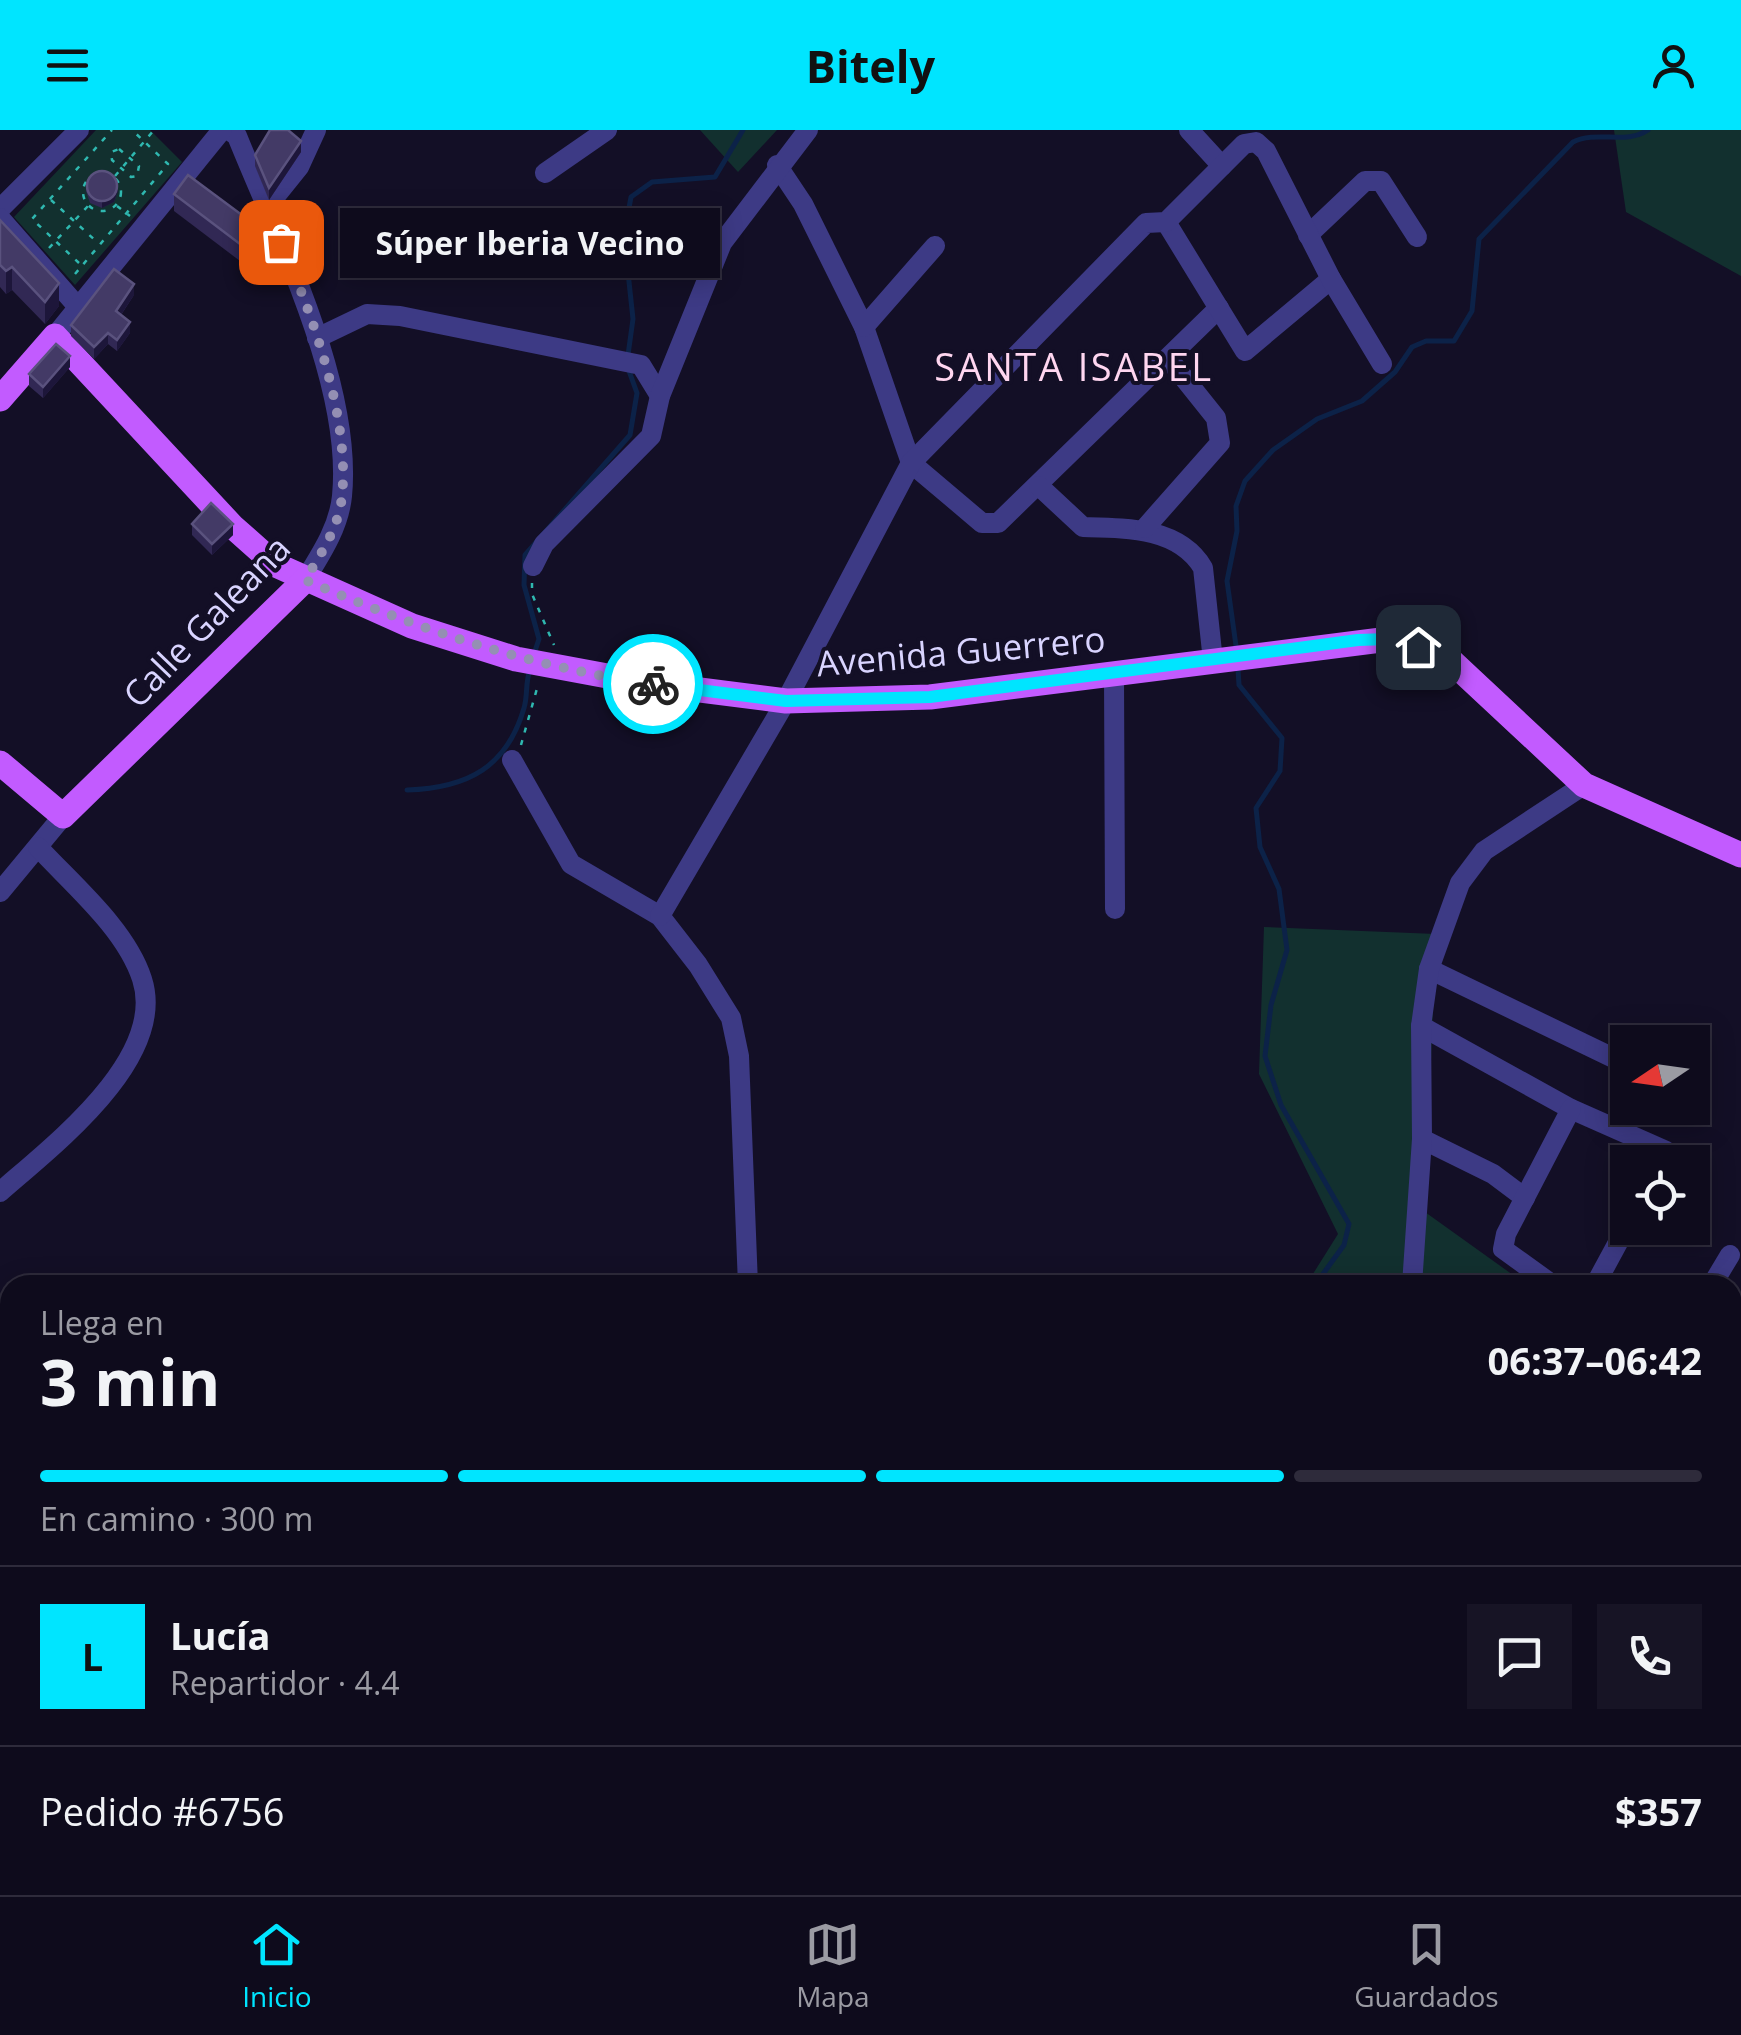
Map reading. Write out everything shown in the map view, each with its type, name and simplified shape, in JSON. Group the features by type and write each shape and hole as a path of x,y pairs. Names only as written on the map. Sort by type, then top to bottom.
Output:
{"main road":[{"path":"0,399 56,336"},
{"name":"Avenida Guerrero","path":"56,336 232,526 276,565 412,626 516,660 786,701 930,697 1389,639 1448,660 1584,785 1741,854"},
{"name":"Calle Galeana","path":"63,816 305,580"},
{"path":"0,763 63,816"}],"street":[{"path":"0,210 79,130"},
{"path":"56,336 226,130"},
{"name":"Calle Galeana","path":"226,130 237,136 317,338 338,426 342,499 329,542 305,580"},
{"path":"266,208 299,166 316,130"},
{"path":"545,173 607,130"},
{"path":"532,566 544,544 651,436 660,396 722,243 777,165 808,130"},
{"path":"1189,130 1222,166"},
{"path":"660,916 786,701 911,464 1146,224 1166,222 1244,144 1256,142 1266,151 1330,280 1382,364"},
{"path":"777,165 804,204 864,327 911,464 982,523 998,524 1218,308"},
{"path":"1308,235 1364,181 1374,179 1381,181 1417,237"},
{"path":"0,218 78,306"},
{"path":"1166,222 1245,352 1330,280"},
{"path":"864,327 935,246"},
{"path":"317,338 367,314 400,316 641,365 660,396"},
{"path":"1145,528 1220,443 1216,418 1168,358"},
{"path":"1039,486 1083,527 1145,528 1196,556 1203,568 1220,660"},
{"path":"1114,675 1115,909"},
{"path":"512,760 571,864 660,916 698,964 731,1018 738,1056 748,1275"},
{"path":"1413,1275 1422,1140 1420,1026 1429,969 1460,883 1484,851 1584,785"},
{"name":"Calle Galeana","path":"0,892 63,816"},
{"path":"0,1192 108,1091 126,1062 146,1005 142,979 128,952 38,848"},
{"path":"1429,969 1610,1056"},
{"path":"1420,1026 1571,1110 1650,1145"},
{"path":"1539,1275 1503,1250 1571,1110"},
{"path":"1422,1140 1493,1174 1525,1198"},
{"path":"1600,1275 1617,1245"},
{"path":"1718,1275 1730,1255"}],"path":[{"path":"112,130 32,219 80,264 168,164 132,130"},
{"path":"114,177 154,130"},
{"path":"100,143 112,152 123,151 139,166 137,176"},
{"path":"112,152 112,160 131,177 137,176"},
{"path":"77,169 88,179"},
{"path":"103,173 114,177 121,189 116,205 103,211 89,205 83,192 88,179 103,173"},
{"path":"137,176 148,187"},
{"path":"50,199 98,243"},
{"path":"37,260 89,205"},
{"path":"116,205 126,212"},
{"path":"512,760 520,751 552,666 532,594 532,566"}],"green space":[{"path":"96,130 150,130 182,162 75,285 14,217"},
{"path":"700,130 777,130 738,172"},
{"path":"1614,130 1741,130 1741,276 1626,212"},
{"path":"1264,927 1436,934 1425,1212 1513,1275 1312,1275 1338,1234 1259,1074"}],"building":[{"path":"270,130 288,130 301,141 269,188 255,155"},
{"path":"102,171 113,175 117,186 113,197 102,201 91,197 87,186 91,175"},
{"path":"188,175 254,224 240,244 174,194"},
{"path":"0,220 59,283 45,302 12,267 6,271 0,265"},
{"path":"114,269 134,284 116,311 130,322 117,340 108,333 94,347 71,325"},
{"path":"56,344 70,356 43,387 29,374"},
{"path":"211,503 233,524 212,544 192,524"}],"waterway":[{"path":"628,355 633,319 624,235 631,197 652,182 715,177 743,130"},
{"path":"1237,653 1227,581 1237,531 1236,506 1245,481 1273,450 1317,419 1362,401 1395,372 1412,347 1426,341 1454,341 1472,311 1479,239 1573,142 1592,137 1630,137 1648,130"},
{"path":"534,654 539,639 524,585 525,555 630,435 637,393 629,371"},
{"path":"1238,669 1239,685 1282,738 1280,771 1256,808 1260,847 1279,889 1287,950 1271,1005 1265,1056 1281,1105 1349,1224 1344,1245 1322,1275"},
{"path":"407,790 449,785 496,759 517,728 530,670"}],"way so far":[{"path":"281,242 317,338 338,426 342,465 342,499 329,542 305,580 412,626 516,660 653,684"}],"place":[{"name":"Súper Iberia Vecino","path":"281,242"}],"district":[{"name":"SANTA ISABEL","path":"1074,368"}],"route":[{"path":"653,684 786,701 930,697 1028,687 1358,640 1389,639 1418,647"}]}
